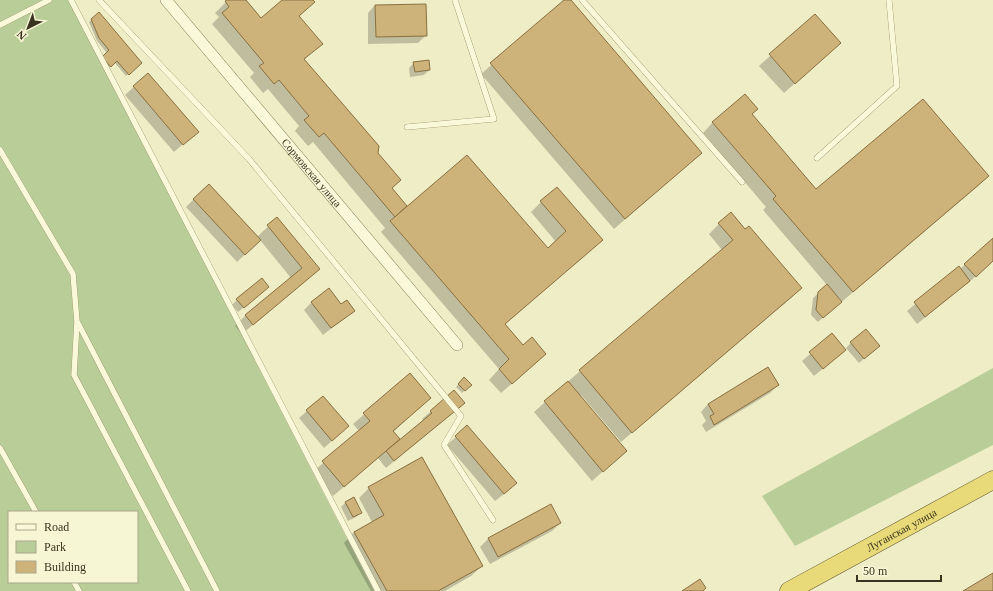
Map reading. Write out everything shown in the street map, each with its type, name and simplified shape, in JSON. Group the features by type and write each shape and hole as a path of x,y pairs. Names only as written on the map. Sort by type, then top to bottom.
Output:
{"highway":[{"name":"Луганская улица","path":"788,591 993,480"}],"street":[{"name":"Сормовская улица","path":"166,0 457,345"}],"lane":[{"path":"0,25 49,0"},
{"path":"71,0 378,591"},
{"path":"99,0 249,158 461,416 444,445 493,520"},
{"path":"407,127 494,119 455,0"},
{"path":"582,0 742,182"},
{"path":"817,158 897,86 889,0"},
{"path":"0,150 73,274 77,322 74,375 188,591"},
{"path":"77,322 217,591"},
{"path":"0,448 35,511"}],"green space":[{"path":"0,0 69,0 374,591 0,591"},
{"path":"993,368 993,445 795,546 762,496"}],"building":[{"path":"246,0 261,18 282,0 313,0 315,2 299,16 323,44 304,59 379,146 378,153 401,180 392,188 407,206 395,217 324,133 319,137 304,120 309,116 279,80 274,84 259,66 264,63 222,13 229,7 225,1"},
{"path":"564,0 571,0 702,153 625,219 490,63"},
{"path":"426,4 427,36 376,37 375,5"},
{"path":"99,12 142,63 129,75 117,61 111,67 102,57 109,50 99,38 91,19"},
{"path":"815,14 841,43 795,84 769,54"},
{"path":"429,60 430,70 415,72 413,62"},
{"path":"148,73 199,132 183,145 133,86"},
{"path":"745,94 758,109 752,114 816,189 923,99 989,176 853,292 773,199 776,196 712,122"},
{"path":"467,155 548,248 566,231 540,201 557,187 603,240 505,324 523,345 532,337 546,354 512,384 499,369 509,359 390,221"},
{"path":"209,184 261,240 245,255 193,199"},
{"path":"731,212 745,229 749,226 802,288 632,433 579,370 733,240 718,223"},
{"path":"277,217 320,269 253,325 245,315 302,268 267,225"},
{"path":"993,238 993,261 976,277 964,264"},
{"path":"959,266 970,281 925,317 914,302"},
{"path":"262,278 269,287 244,308 236,299"},
{"path":"827,284 842,302 823,318 816,310 818,292"},
{"path":"329,288 341,304 347,300 355,311 331,328 311,302"},
{"path":"866,329 880,346 864,359 850,342"},
{"path":"832,333 846,350 823,369 809,352"},
{"path":"768,367 779,385 714,425 710,416 714,414 708,404"},
{"path":"410,373 431,398 393,431 400,439 344,487 322,461 370,421 363,413"},
{"path":"464,377 472,385 465,391 458,384"},
{"path":"568,381 627,451 603,472 544,401"},
{"path":"454,390 465,403 394,461 386,451 432,413 430,411"},
{"path":"323,396 349,426 332,441 306,410"},
{"path":"467,425 517,483 504,494 455,436"},
{"path":"422,457 483,566 438,591 387,591 354,532 384,515 368,487"},
{"path":"354,497 362,513 353,517 345,502"},
{"path":"551,504 561,523 498,557 488,538"},
{"path":"993,573 993,591 963,591"},
{"path":"700,579 706,588 703,591 682,591"}]}
